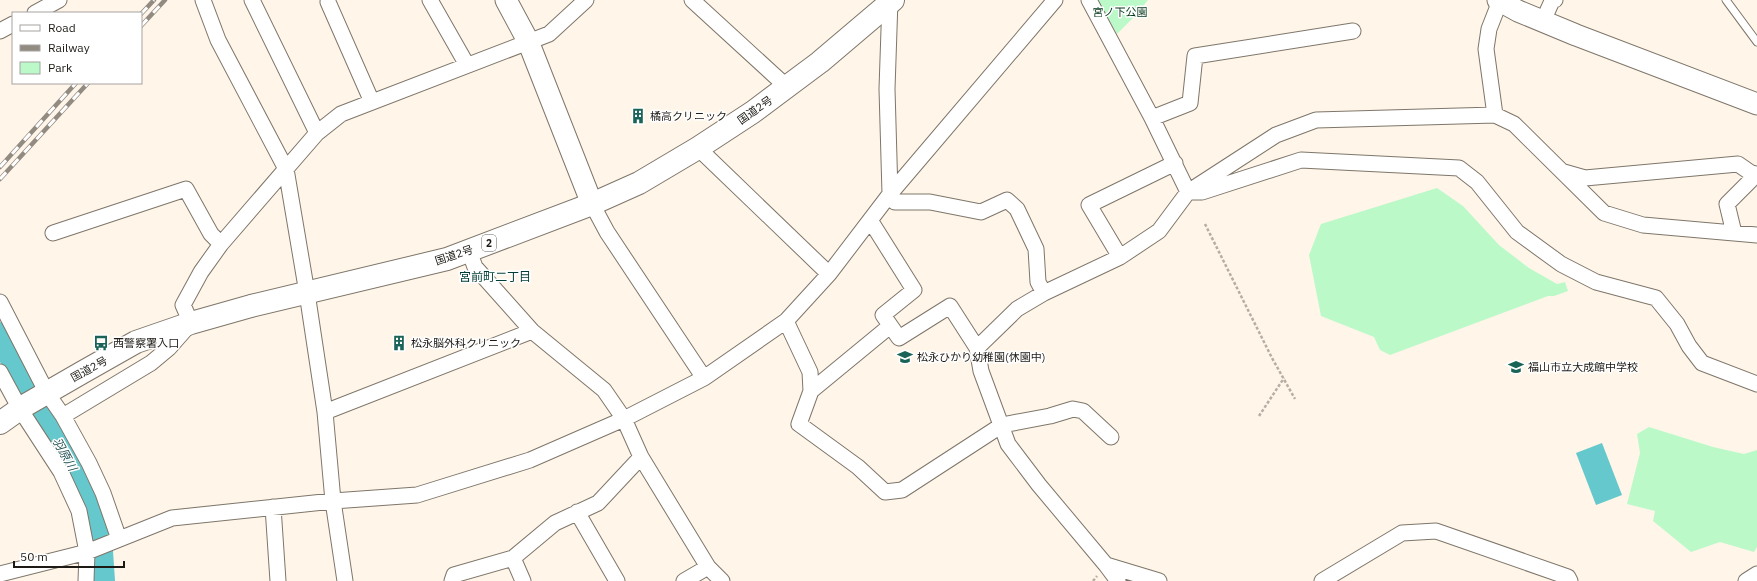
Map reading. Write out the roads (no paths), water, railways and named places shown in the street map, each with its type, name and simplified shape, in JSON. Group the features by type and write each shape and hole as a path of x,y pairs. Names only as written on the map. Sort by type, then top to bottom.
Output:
{"highway":[{"name":"国道2号","path":"0,424 45,394 136,342 191,323 251,306 447,259 592,204 639,183 698,148 753,112 820,62 891,1"}],"street":[{"path":"34,8 59,0"},
{"path":"203,0 218,40 286,169 325,412 333,500 345,581"},
{"path":"252,0 317,133"},
{"path":"430,0 467,65"},
{"path":"506,0 528,41 592,204 607,232 704,378"},
{"path":"63,416 151,362 169,348 191,323 183,305 201,272 221,244 317,133 341,114 549,34 586,0"},
{"path":"692,0 787,87"},
{"path":"0,574 91,550 172,518 333,500 417,495 530,460 624,419 704,378 786,321 829,274 890,194 1055,0"},
{"path":"1089,0 1152,118 1188,192"},
{"path":"1543,22 1552,1 1555,0"},
{"path":"891,1 887,88 890,194 895,202 930,202 981,212 1007,200 1017,209 1036,249 1038,282 1044,293"},
{"path":"1495,115 1486,49 1489,29 1499,1 1543,22 1757,104"},
{"path":"328,2 372,102"},
{"path":"0,31 12,25"},
{"path":"1152,118 1190,103 1195,56 1353,31"},
{"path":"1188,192 1202,192 1276,135 1316,120 1495,115 1514,124 1604,214 1643,225 1757,234"},
{"path":"698,148 829,274"},
{"path":"1219,180 1301,160 1459,168 1477,182 1517,232 1562,264 1596,282 1656,298 1677,324 1689,346 1702,362 1757,384"},
{"path":"1120,257 1089,205 1175,163"},
{"path":"1562,171 1585,178 1738,164 1751,173 1757,174"},
{"path":"1734,232 1727,204 1757,174"},
{"path":"53,233 186,189 211,234 221,244"},
{"path":"977,348 1017,309 1044,293 1120,257 1159,231 1188,192"},
{"path":"870,220 914,290 883,315 890,326 899,338 950,306 977,348 981,372 1002,424 1008,444 1039,486 1118,581"},
{"path":"469,251 475,266 532,331 604,390 624,419 641,457 708,567 722,581"},
{"path":"0,302 45,394 63,416 103,493 115,541"},
{"path":"786,321 810,372 812,391 799,424 858,467 885,492 902,490 1002,424 1050,416 1073,409 1083,411 1111,437"},
{"path":"812,391 890,326"},
{"path":"325,412 532,331"},
{"path":"0,372 61,472 79,511 91,550 86,581"},
{"path":"452,581 454,575 514,558 555,523 598,504 641,457"},
{"path":"273,507 278,581"},
{"path":"578,512 617,581"},
{"path":"1322,581 1402,533 1436,532 1568,577 1570,581"},
{"path":"514,558 523,581"},
{"path":"1106,565 1159,581"},
{"path":"684,581 708,567"},
{"path":"1746,581 1757,574"}],"lane":[{"path":"1726,0 1757,42"}],"water":[{"path":"1602,443 1622,495 1596,505 1576,453"}],"waterway":[{"name":"羽原川","path":"0,335 92,503 99,537 102,581"}],"railway":[{"path":"142,13 154,0"},
{"path":"142,25 165,0"},
{"path":"0,167 75,84"},
{"path":"0,179 87,84"}],"place":[{"name":"橘高クリニック","path":"638,116"},
{"name":"西警察署入口","path":"101,343"},
{"name":"松永脳外科クリニック","path":"399,343"},
{"name":"松永ひかり幼稚園(休園中)","path":"905,357"},
{"name":"福山市立大成館中学校","path":"1516,367"}],"district":[{"name":"宮前町二丁目","path":"495,276"}],"park label":[{"name":"宮ノ下公園","path":"1120,12"}]}
